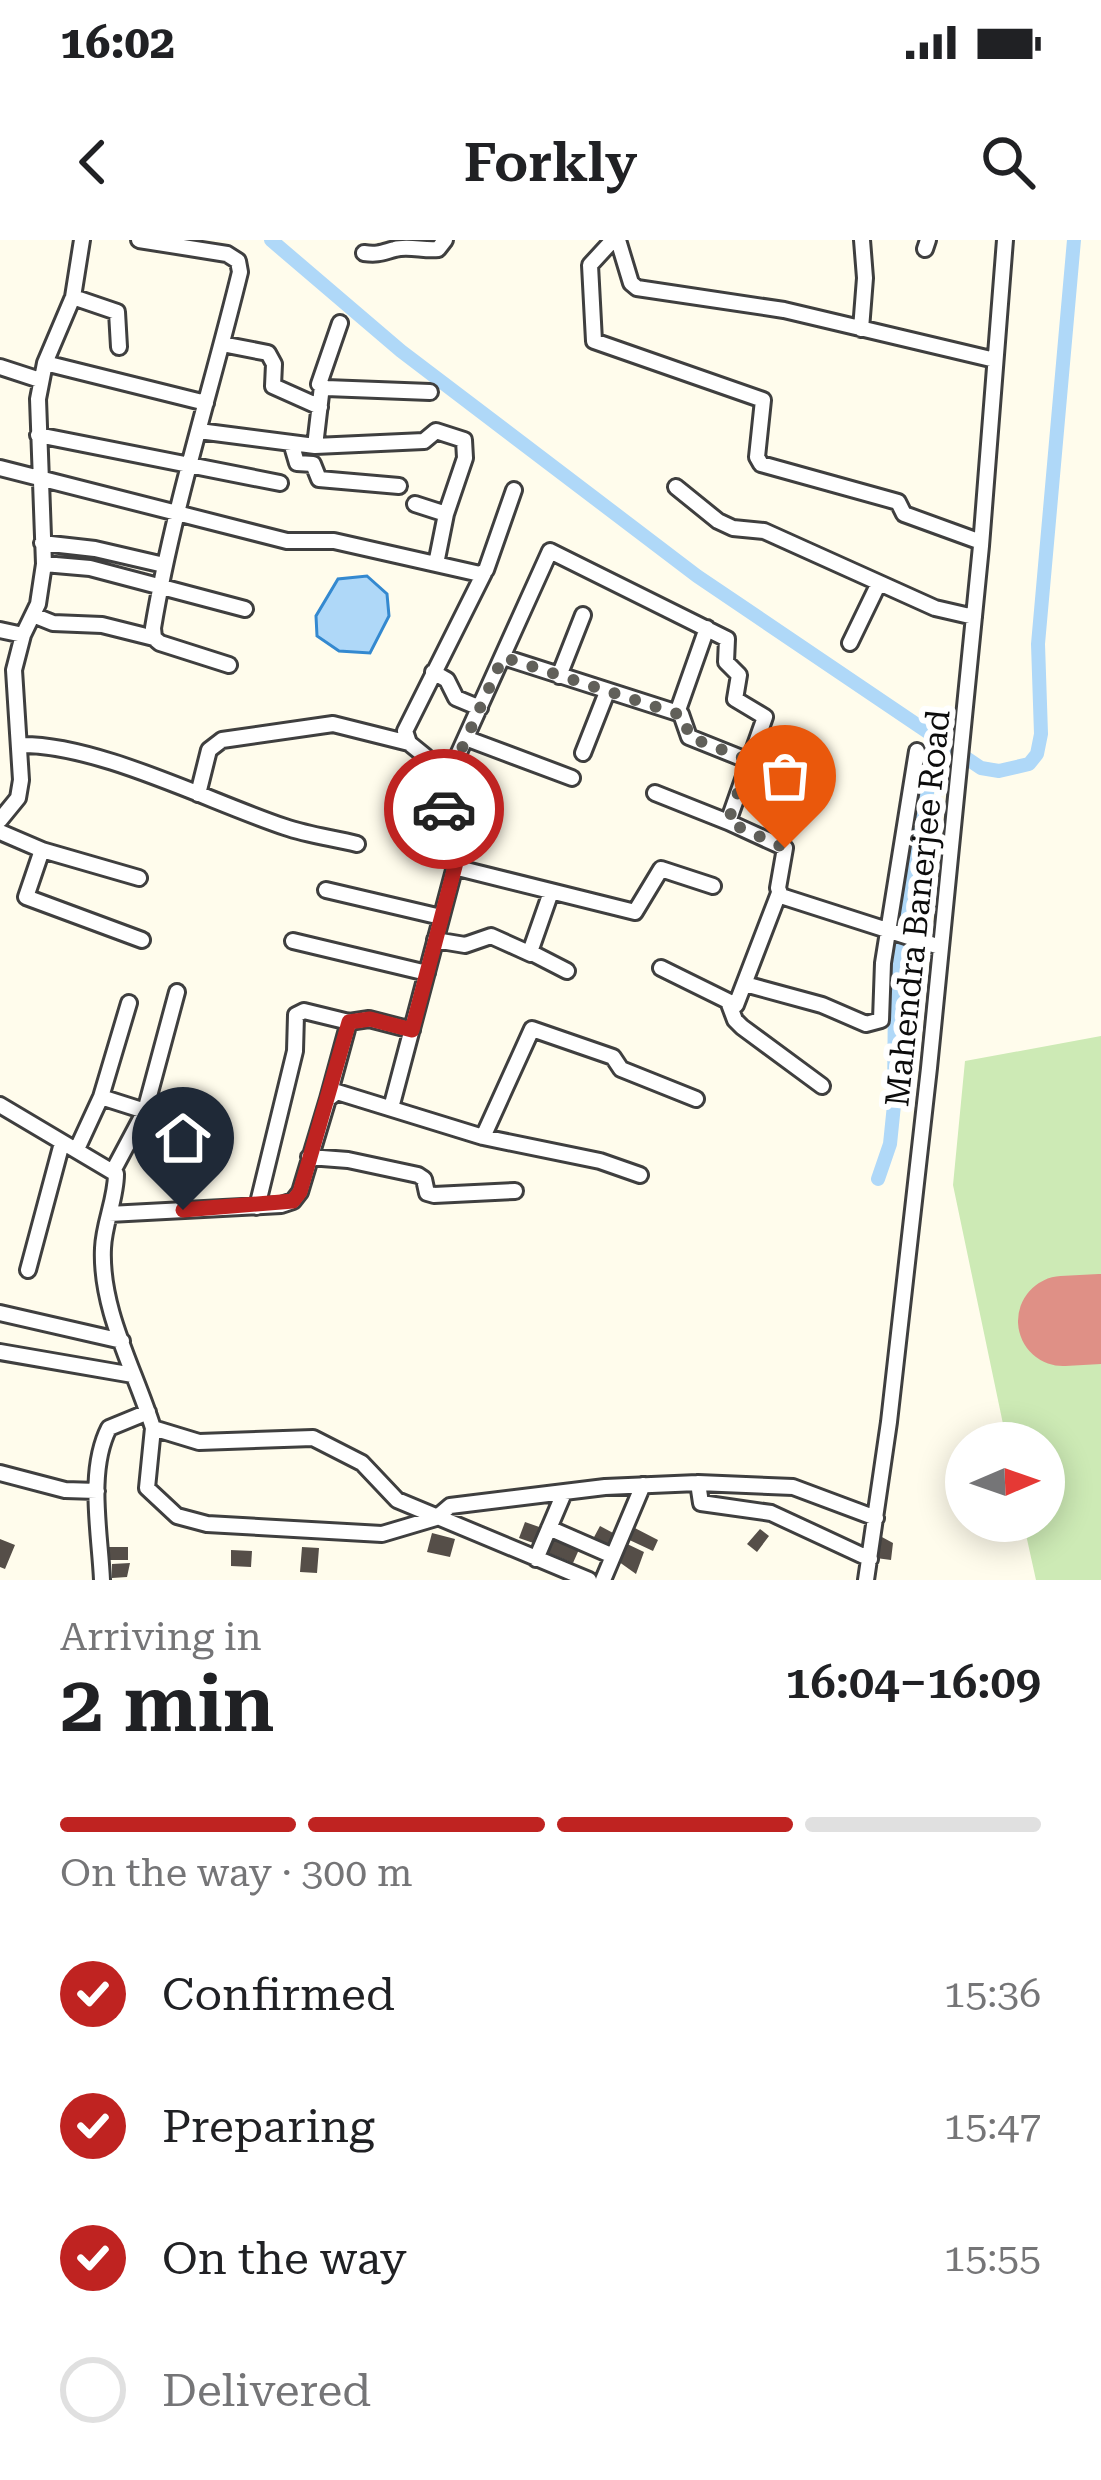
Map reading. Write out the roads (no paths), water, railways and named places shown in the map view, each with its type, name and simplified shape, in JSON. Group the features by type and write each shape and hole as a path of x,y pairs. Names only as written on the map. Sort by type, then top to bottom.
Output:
{"street":[{"path":"0,820 18,798 14,670 42,589 40,380 73,297 81,240"},
{"path":"139,240 227,254 238,261 239,272 175,514 154,638"},
{"path":"364,253 381,255 416,245 438,249 446,240"},
{"path":"981,542 904,514 898,502 760,464 765,406 761,398 594,341 590,265 616,240 637,288 784,310 994,360"},
{"path":"861,329 862,240"},
{"name":"Mahendra Banerjee Road","path":"866,1580 959,766 1005,240"},
{"path":"73,297 117,312 119,346"},
{"path":"315,446 321,374 340,323"},
{"path":"223,344 268,353 274,364 273,386 320,407"},
{"path":"45,363 206,403"},
{"path":"0,368 40,380"},
{"path":"322,386 430,392"},
{"path":"199,431 292,446 424,441 436,431 459,436 464,440 465,458 436,564"},
{"path":"38,435 280,483"},
{"path":"292,446 297,463 313,464 319,479 399,486"},
{"path":"0,468 287,542 334,542 484,573"},
{"path":"676,487 733,528 764,532 935,608 974,617"},
{"path":"391,1108 458,842 417,828 411,818 424,764 405,731 484,573 514,490"},
{"path":"415,504 446,514"},
{"path":"42,543 164,565"},
{"path":"442,833 458,757 550,551 727,640 725,662 739,675 734,699 765,717 728,822"},
{"path":"44,564 90,568 245,609"},
{"path":"850,643 879,583"},
{"path":"33,615 154,638 229,665"},
{"path":"559,676 583,615"},
{"path":"677,713 706,628"},
{"path":"0,630 23,635"},
{"path":"503,657 677,713 684,716 689,737 749,760"},
{"path":"433,672 447,680 456,698 480,708"},
{"path":"583,753 607,692"},
{"path":"198,794 209,750 222,740 334,724 458,757"},
{"path":"467,739 572,778"},
{"path":"19,745 40,744 88,756 286,827 357,844"},
{"path":"746,984 822,1005 866,1024 878,1022 917,752"},
{"path":"655,794 785,848 779,893 736,1005 661,968"},
{"path":"0,832 42,850 140,878"},
{"path":"42,850 26,897 142,940"},
{"path":"454,867 634,913 661,868 713,886"},
{"path":"326,890 441,917"},
{"path":"531,954 551,892"},
{"path":"779,893 940,947"},
{"path":"435,940 465,944 491,936 567,971"},
{"path":"293,941 427,973"},
{"path":"177,992 145,1111 112,1171 116,1186 102,1245 122,1341 150,1420 147,1489 177,1516 207,1524 382,1534 436,1518 450,1507 698,1483 793,1487 876,1518"},
{"path":"28,1270 69,1146 101,1097 129,1003"},
{"path":"729,1004 734,1020 822,1086"},
{"path":"257,1207 295,1051 296,1015 304,1011 349,1022 370,1019 412,1030"},
{"path":"110,1214 293,1201 300,1192 349,1022"},
{"path":"483,1137 532,1028 613,1057 621,1069 696,1099"},
{"path":"328,1099 337,1092 350,1093 483,1137 640,1174"},
{"path":"101,1097 145,1111"},
{"path":"0,1105 112,1171"},
{"path":"309,1157 418,1175 434,1195 515,1191"},
{"path":"0,1313 122,1341"},
{"path":"0,1352 133,1375"},
{"path":"103,1580 98,1491 102,1441 109,1428 150,1420 199,1442 313,1438 362,1463 397,1499 567,1576 589,1580"},
{"path":"0,1473 65,1490 98,1491"},
{"path":"698,1483 701,1503 771,1514 870,1558"},
{"path":"603,1580 643,1485"},
{"path":"544,1580 549,1528 564,1493"},
{"path":"549,1528 613,1556"}],"water":[{"path":"367,576 387,594 389,616 370,653 339,651 317,636 316,616 338,579"}],"waterway":[{"path":"271,240 401,351 697,576 981,768 999,771 1029,764 1037,754 1041,734 1038,644 1074,240"},
{"path":"878,1179 890,1144 894,1105 895,987 936,739"}]}
